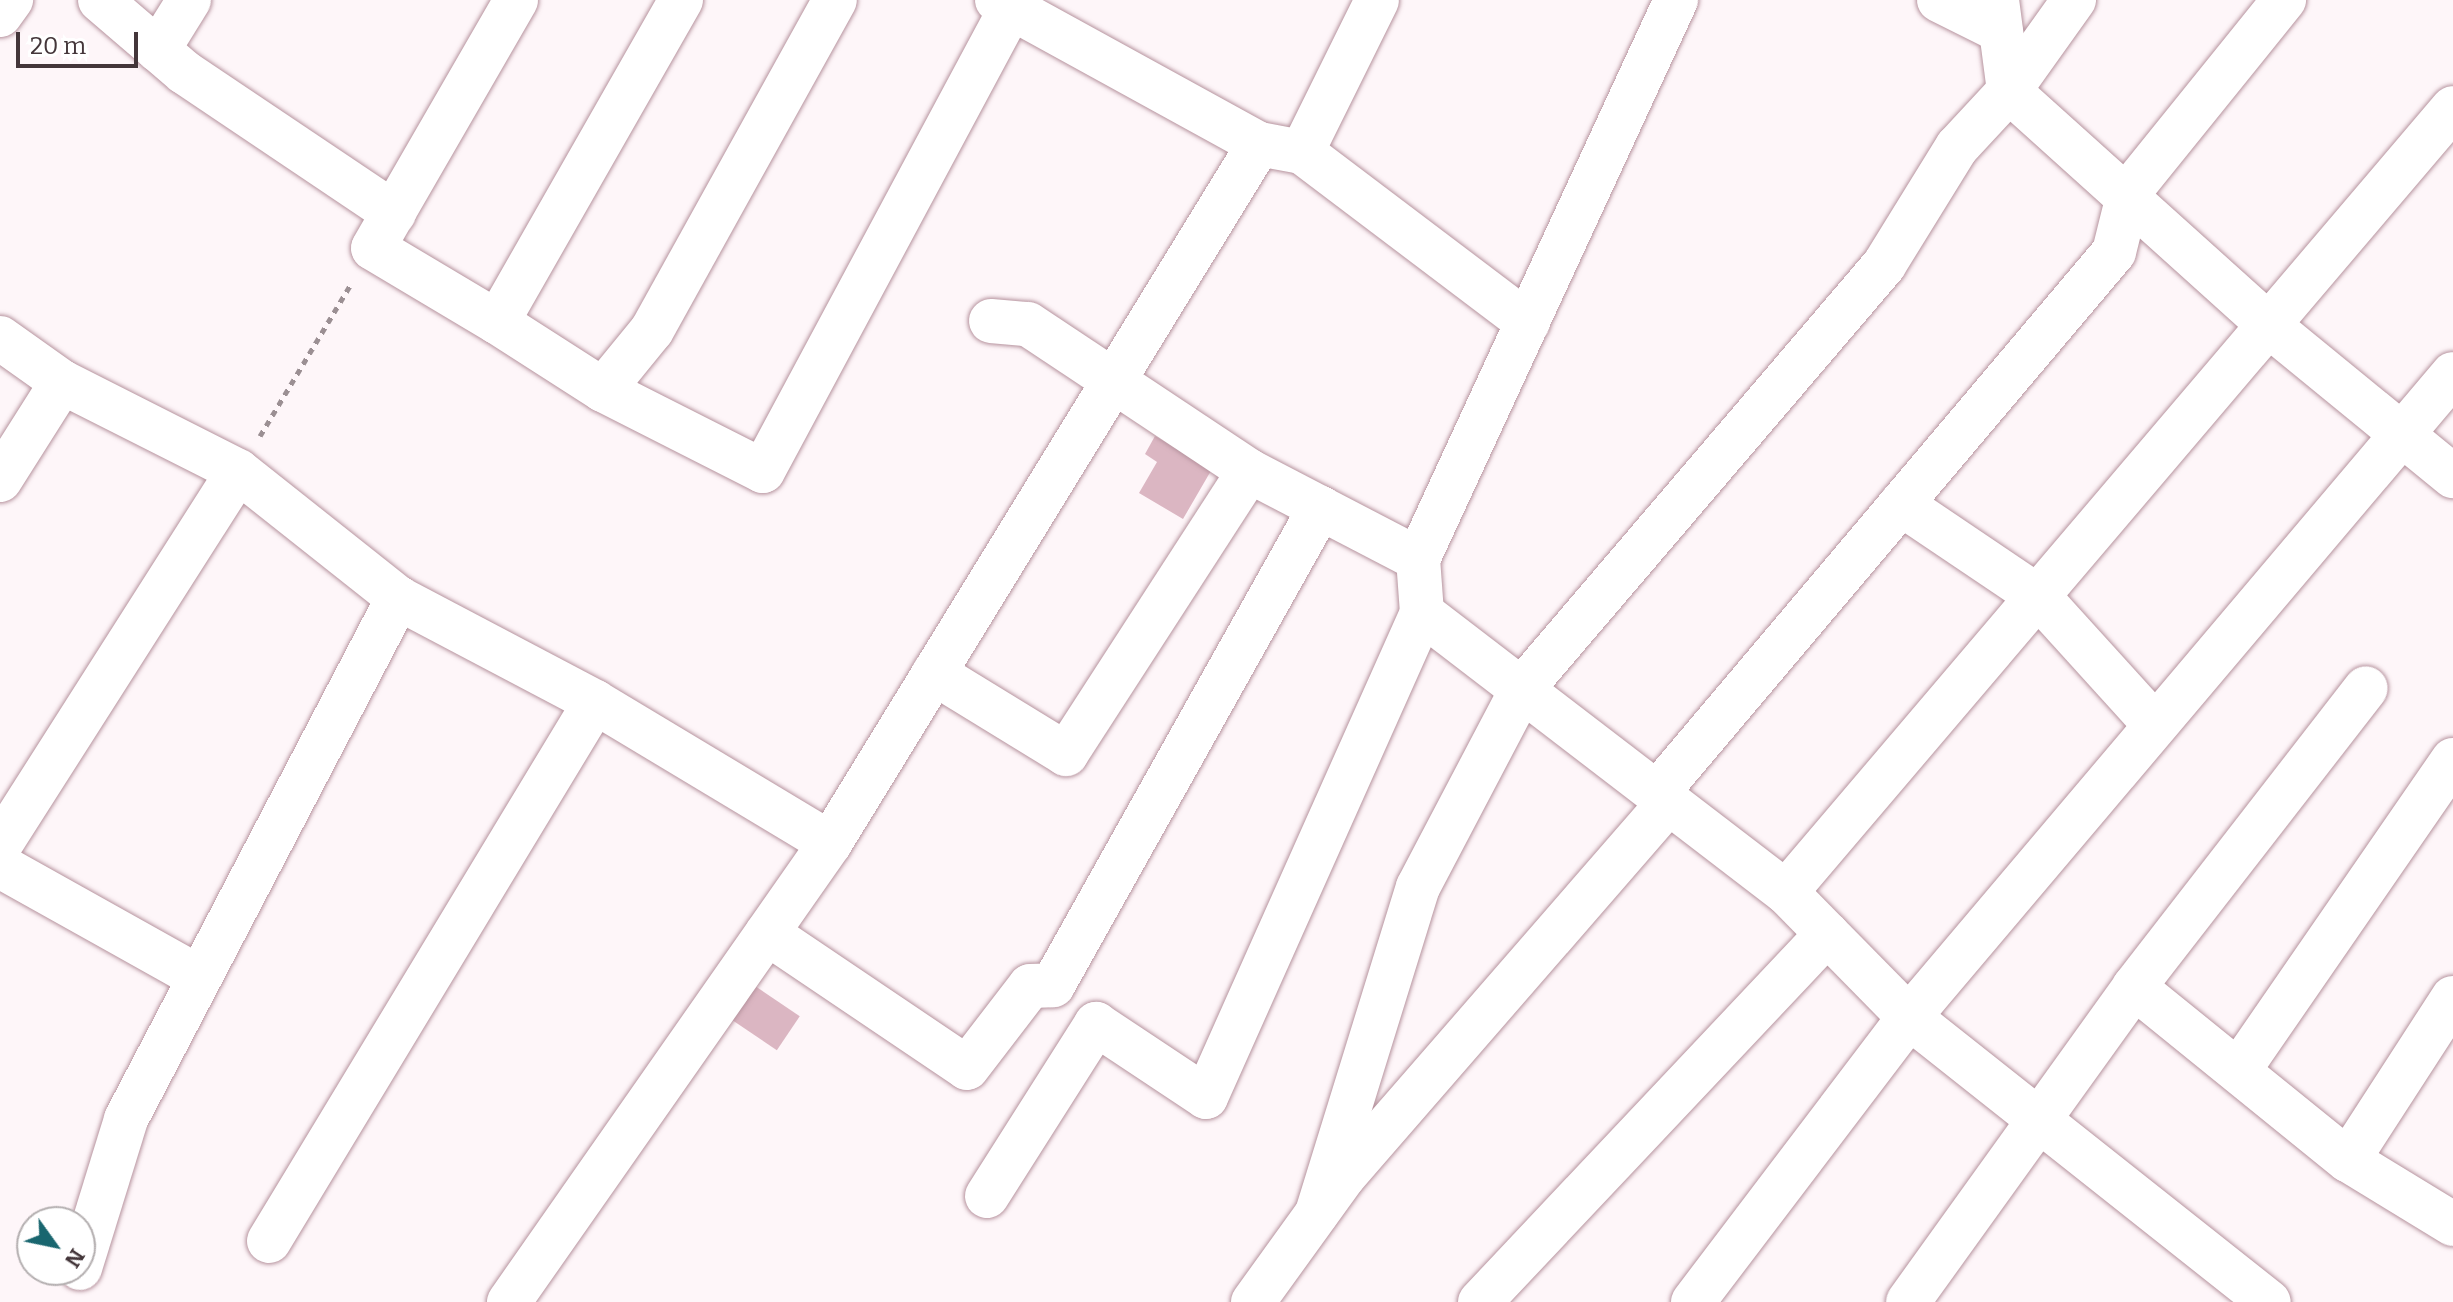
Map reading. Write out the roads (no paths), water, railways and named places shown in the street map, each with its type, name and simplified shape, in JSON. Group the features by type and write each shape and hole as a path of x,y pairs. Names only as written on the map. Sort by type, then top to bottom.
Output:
{"street":[{"path":"0,15 11,0"},
{"path":"100,0 497,322 603,390 763,471 1004,4 1259,144 1302,152 1528,323"},
{"path":"158,50 189,0"},
{"path":"384,230 516,0"},
{"path":"497,322 681,0"},
{"path":"603,390 652,330 835,0"},
{"path":"1302,152 1377,0"},
{"path":"987,1196 1096,1024 1206,1097 1422,613 1418,559 1676,0"},
{"path":"1939,0 1999,16 2009,91 2129,192 2272,328 2406,431 2453,476"},
{"path":"1317,1213 1418,887 1522,689 1884,265 1957,147 2009,91 2074,0"},
{"path":"1253,1302 1317,1213 1663,798 1901,504 2114,252 2129,192 2284,0"},
{"path":"1786,892 2272,328 2453,108"},
{"path":"509,1302 830,843 1259,144"},
{"path":"991,321 1028,324 1112,383 1249,471 1418,559"},
{"path":"0,338 62,382 238,471 398,598 595,702 830,843"},
{"path":"1693,1302 1909,1017 2453,374"},
{"path":"0,480 62,382"},
{"path":"0,845 238,471"},
{"path":"934,673 1066,754 1249,471"},
{"path":"1901,504 2039,597 2154,724"},
{"path":"767,933 967,1068 1030,986 1053,985 1320,508"},
{"path":"96,1217 126,1119 398,598"},
{"path":"1422,613 1786,892 1909,1017 2038,1121 2242,1294"},
{"path":"1908,1302 2134,987 2366,688"},
{"path":"269,1241 595,702"},
{"path":"2241,1067 2453,760"},
{"path":"0,866 199,977"},
{"path":"1480,1302 1827,934"},
{"path":"2134,987 2241,1067 2348,1160 2453,1224"},
{"path":"2348,1160 2453,998"}]}
